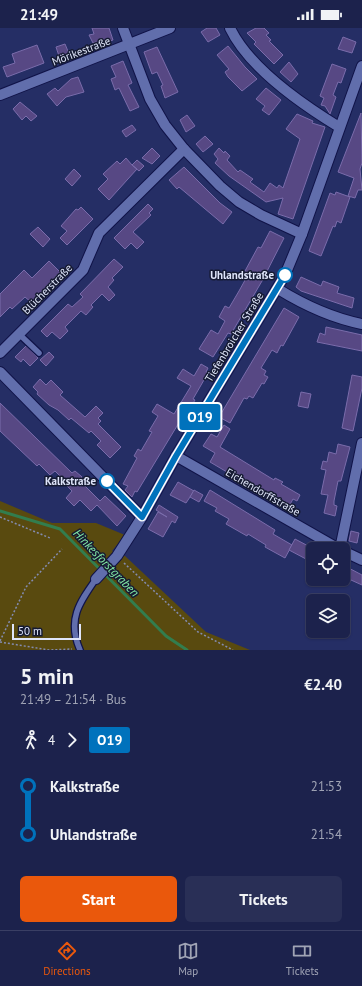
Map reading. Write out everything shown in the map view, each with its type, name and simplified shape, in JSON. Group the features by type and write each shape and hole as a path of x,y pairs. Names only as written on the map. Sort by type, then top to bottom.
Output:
{"street":[{"path":"123,28 128,46 150,99 165,125 184,149 220,186 239,202 261,215 302,234"},
{"name":"Mörikestraße","path":"0,95 128,46 170,28"},
{"path":"230,28 265,73 293,97 339,128"},
{"name":"Tiefenbroicher Straße","path":"96,579 117,556 142,517 176,456 278,289 292,261 362,66"},
{"name":"Blücherstraße","path":"0,353 83,270 99,233 184,149"},
{"path":"278,289 298,301 324,312 362,324"},
{"path":"0,372 142,517"},
{"path":"341,542 362,443"},
{"name":"Eichendorffstraße","path":"176,456 327,542"},
{"path":"350,554 362,560"}],"lane":[{"path":"19,334 40,353"},
{"path":"80,650 74,632 75,614 82,598 96,579"}],"path":[{"path":"0,517 50,538"},
{"path":"62,549 26,587 0,642 49,650 80,650"},
{"path":"117,556 198,632 233,650"}],"shaded area":[{"path":"0,501 52,523 96,523 125,535 112,551 125,556 206,632 250,650 0,650"}],"building":[{"path":"92,28 109,28 113,40 97,45 96,42 93,43 89,35 94,34"},
{"path":"207,28 216,28 220,35 208,42 201,32"},
{"path":"256,28 264,28 269,33 266,35 271,40 269,41 283,55 274,64 254,44 256,42 247,33"},
{"path":"343,37 356,42 352,53 338,49"},
{"path":"65,44 70,56 60,59 56,47"},
{"path":"37,45 44,63 7,77 3,67 15,63 12,54"},
{"path":"228,46 257,79 242,91 228,77 225,72 229,69 217,55"},
{"path":"157,47 178,92 165,98 161,86 163,85 157,72 152,74 144,52"},
{"path":"123,61 132,83 128,85 139,107 130,111 119,88 115,90 111,79 116,77 111,66"},
{"path":"289,62 298,74 291,82 280,72"},
{"path":"332,64 346,69 341,83 338,82 333,95 336,97 330,114 325,106 321,105 324,98 320,96"},
{"path":"78,77 84,92 66,97 57,106 47,94 55,88 58,91 71,79"},
{"path":"266,88 281,100 269,115 262,110 265,106 256,99"},
{"path":"20,102 37,116 31,121 26,116 22,120 13,109"},
{"path":"361,113 362,163 360,169 362,190 358,190 355,198 348,196 354,178 338,172"},
{"path":"297,114 313,121 312,123 325,127 293,219 278,214 283,198 266,202 229,176 215,163 218,159 214,154 219,148 224,153 225,151 230,156 227,160 238,172 240,170 253,179 250,182 264,192 270,183 277,188 279,185 283,188 300,139 286,129"},
{"path":"187,115 195,126 186,132 180,120"},
{"path":"132,125 136,130 126,137 122,131"},
{"path":"205,136 213,144 203,152 196,144"},
{"path":"152,148 160,156 152,164 142,158"},
{"path":"126,158 132,165 137,160 144,166 139,171 137,169 109,200 98,189 108,179 103,174 117,161 120,164"},
{"path":"184,167 220,203 232,212 223,224 179,187 177,189 169,180"},
{"path":"74,169 81,176 72,186 65,179"},
{"path":"336,192 350,197 341,223 337,221 335,227 333,226 321,256 309,251 330,193 335,195"},
{"path":"148,204 153,209 149,213 151,215 133,232 144,242 137,249 131,243 125,249 114,238"},
{"path":"81,207 93,219 67,245 60,238 67,231 61,226 76,209 78,210"},
{"path":"38,227 50,239 43,247 30,234"},
{"path":"270,231 284,238 262,281 231,334 228,333 213,357 199,349 211,330 218,334 225,321 219,317 225,306 229,308 249,273 245,271 258,247 261,248"},
{"path":"114,259 123,267 112,278 114,280 108,287 115,295 109,301 102,294 91,305 93,307 86,315 81,311 65,327 68,331 60,339 52,332 47,337 41,331 68,304 72,307 83,297 80,294"},
{"path":"49,261 60,272 46,286 47,288 32,303 25,297 12,309 10,307 0,317 0,294 24,270 32,278"},
{"path":"301,277 321,286 323,281 339,287 337,293 354,298 352,308 301,291 296,287"},
{"path":"284,308 299,317 283,346 281,345 277,353 272,350 261,368 266,371 264,375 268,377 264,384 262,383 253,398 249,396 247,399 244,398 230,423 219,417"},
{"path":"326,327 362,335 362,351 317,342 320,333 325,335"},
{"path":"26,346 38,358 30,366 23,359 21,362 15,357"},
{"path":"49,352 54,357 46,366 40,360"},
{"path":"201,364 208,368 206,372 208,373 193,399 195,400 182,422 180,421 137,492 135,491 132,497 125,490 128,486 123,484 137,458 134,456 138,449 141,451 152,432 149,431 158,416 152,412 157,404 174,414 191,386 177,378 183,369 194,376"},
{"path":"352,375 362,377 362,388 353,431 342,428"},
{"path":"40,379 46,385 51,380 63,392 60,395 85,417 96,406 103,413 98,418 101,421 98,424 121,447 110,458 97,445 101,441 91,431 89,433 71,418 69,420 37,394 38,392 33,387"},
{"path":"301,392 311,394 308,408 298,406"},
{"path":"0,403 72,473 75,471 82,477 79,480 100,501 105,496 126,516 117,526 97,505 91,511 80,500 74,506 66,498 72,491 63,482 65,481 55,471 50,475 39,464 37,466 0,431"},
{"path":"224,425 230,429 220,447 274,480 275,478 283,482 281,484 300,495 297,501 293,499 288,508 210,462 215,453 203,446 211,434 217,437"},
{"path":"338,444 350,447 341,481 338,481 334,501 334,505 337,506 335,516 324,513 328,495 321,494 326,470 321,469 323,461 327,462 329,452 336,454"},
{"path":"178,482 194,491 186,503 170,495"},
{"path":"194,490 203,495 199,502 190,497"},
{"path":"210,490 275,530 273,534 292,545 285,558 265,547 266,545 248,534 247,536 226,524 229,519 215,511 217,508 204,501"},
{"path":"159,505 178,517 175,523 172,521 163,537 148,529 158,512 167,517 156,510"},
{"path":"351,531 359,533 357,543 349,541"},
{"path":"295,539 306,545 306,559 289,550"},
{"path":"350,569 362,575 362,585 351,580 350,581"}],"waterway":[{"name":"Hinkesforstgraben","path":"0,511 60,529 166,636 187,650"}],"bus line":[{"name":"O19","path":"107,481 142,517 176,456 278,289 285,275"}],"place":[{"name":"Uhlandstraße","path":"285,275"},
{"name":"Kalkstraße","path":"107,481"}]}
